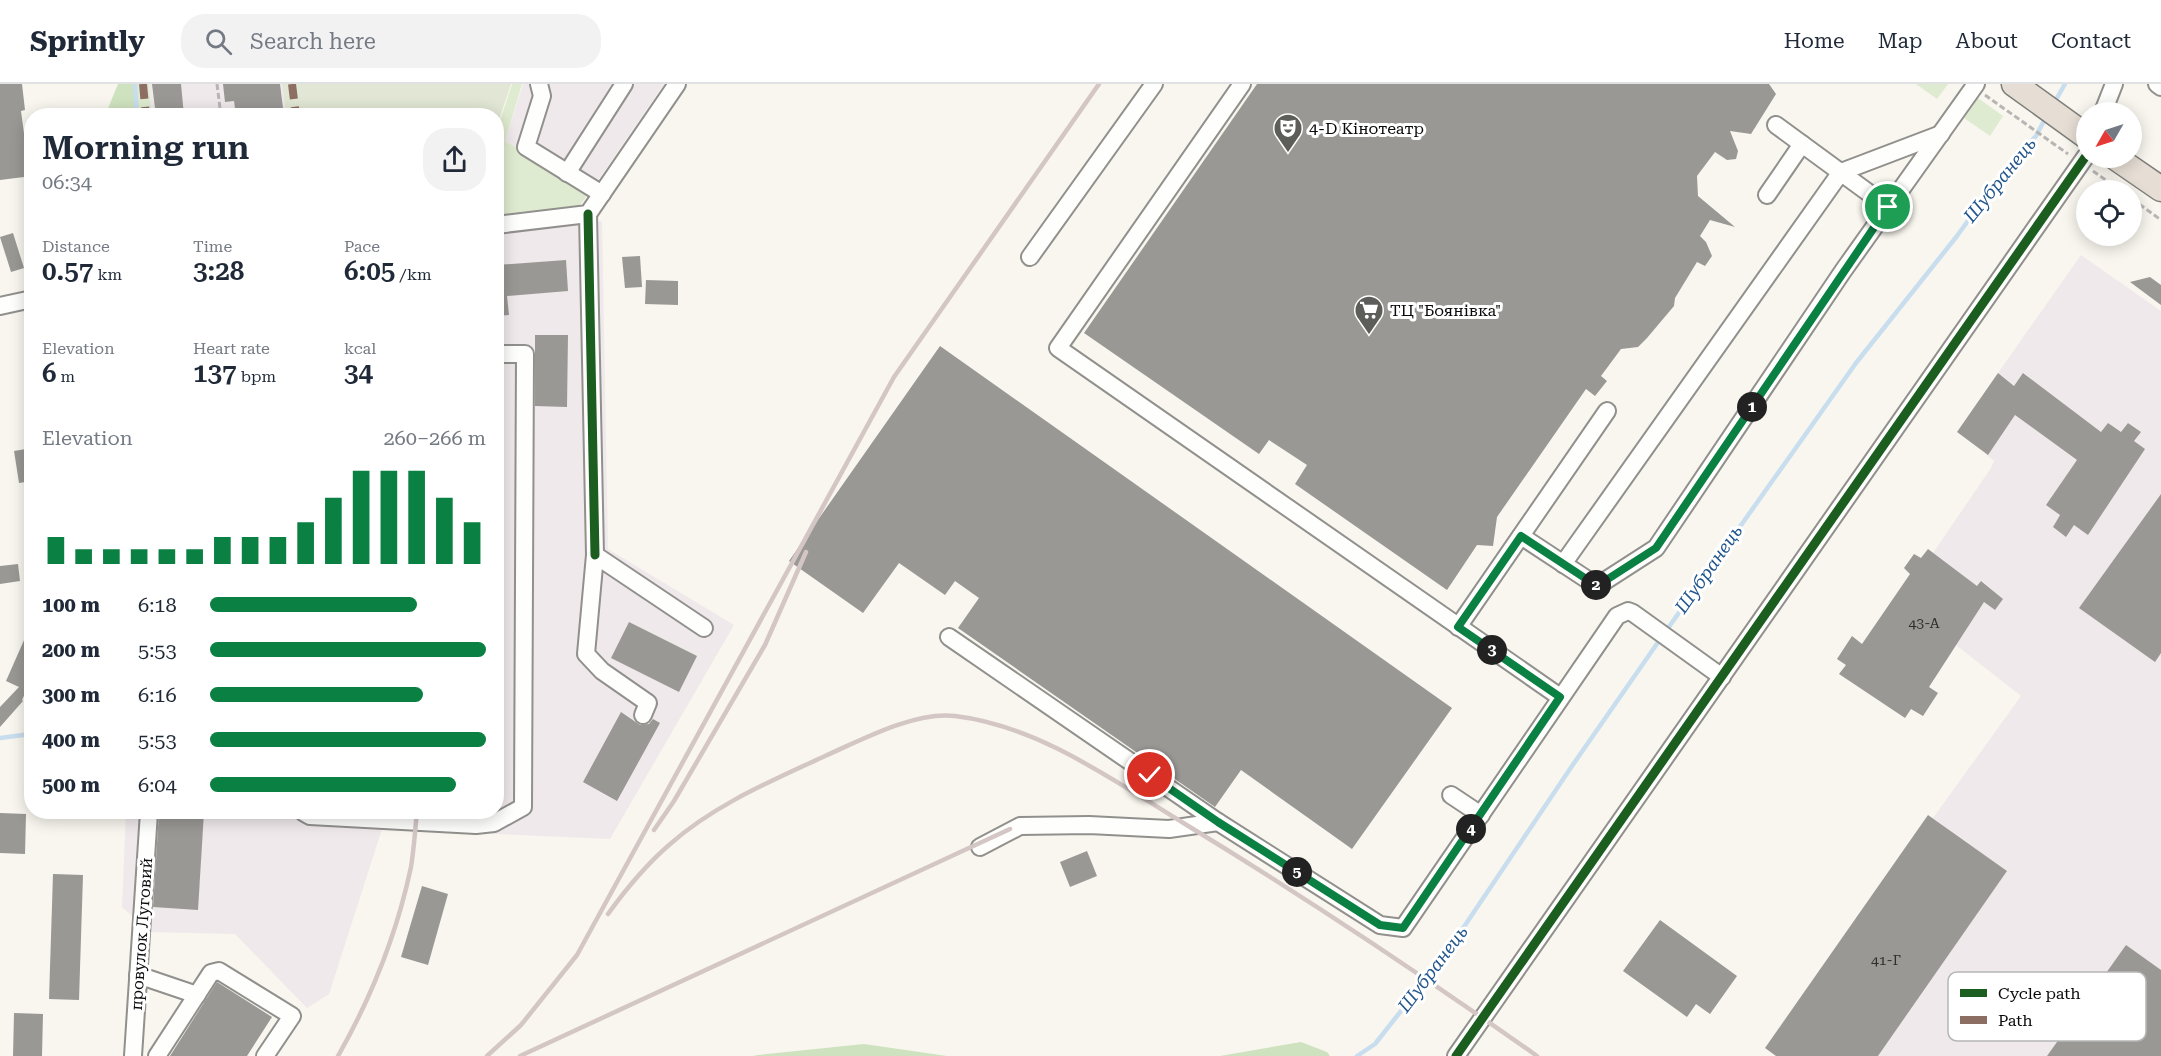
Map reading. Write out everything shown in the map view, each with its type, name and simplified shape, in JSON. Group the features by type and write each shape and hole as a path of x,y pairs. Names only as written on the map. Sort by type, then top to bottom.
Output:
{"highway":[{"path":"2014,84 2076,129"},
{"path":"2133,168 2159,183"}],"street":[{"path":"539,84 542,96 526,147 602,194"},
{"path":"567,173 624,84"},
{"path":"643,715 648,703 602,671 586,654 595,555 588,214 677,84"},
{"path":"1030,257 1154,84"},
{"path":"1242,84 1058,348 1560,697"},
{"path":"2107,102 2114,84"},
{"path":"2157,84 2161,87"},
{"path":"1521,536 1597,586 1656,548 1888,207 1975,86"},
{"path":"1776,126 1888,207"},
{"path":"1563,564 1841,172 1941,134"},
{"path":"1767,195 1802,144"},
{"path":"1456,1056 2078,168"},
{"path":"504,224 588,214"},
{"path":"0,306 24,301"},
{"path":"504,354 525,354 523,807 504,817"},
{"path":"1458,627 1607,411"},
{"path":"595,555 704,628"},
{"path":"949,637 1218,822 1380,925 1403,928 1560,697 1622,612 1628,611 1644,620 1722,677"},
{"path":"1451,795 1482,814"},
{"name":"провулок Луговий","path":"133,1056 149,819"},
{"path":"365,819 476,825 494,823 501,819"},
{"path":"980,846 1020,826 1089,825 1169,829 1218,822"},
{"path":"157,1056 211,974 219,971 292,1016 266,1056"},
{"path":"138,975 197,995"}],"path":[{"path":"217,84 220,108"},
{"path":"1975,86 2047,139"},
{"path":"2142,206 2161,220"}],"shaded area":[{"path":"149,84 282,84 285,108 151,108"},
{"path":"523,84 664,84 590,192 505,141"},
{"path":"602,221 608,549 734,625 610,839 382,829 329,994 307,1008 235,934 150,932 122,907 126,819 504,819 504,231"},
{"path":"2081,255 2161,311 2161,1056 1878,1056 2007,871 1933,818 2021,696 1956,645 1984,602 1995,610 2003,599 1982,581 1977,586 1933,553 1991,468 1994,461 1987,455 2015,415 2077,460 2060,515 2053,527 2065,536 2074,525 2088,534 2144,449 2134,441 2141,432 2128,423 2121,432 2101,432 2024,373 2014,386 1998,373"}],"green space":[{"path":"118,84 136,84 139,108 108,108"},
{"path":"136,84 149,84 151,108 139,108"},
{"path":"282,84 511,84 503,108 285,108"},
{"path":"512,84 522,84 505,141 590,192 577,209 504,219 504,109"},
{"path":"1916,84 1948,84 1937,99"},
{"path":"1978,98 2003,116 1990,136 1964,118"},
{"path":"1301,1042 1327,1052 1330,1056 1220,1056"},
{"path":"864,1044 947,1056 753,1056 758,1055"}],"building":[{"path":"0,84 22,84 25,108 21,111 24,133 24,177 0,180"},
{"path":"152,84 181,84 183,108 155,108"},
{"path":"223,84 280,84 283,108 235,108 234,101 225,102"},
{"name":"ТЦ \"Боянівка\"","path":"1257,84 1769,84 1776,94 1751,134 1730,131 1738,151 1736,159 1727,160 1715,152 1697,176 1698,196 1735,227 1710,220 1700,236 1706,242 1712,256 1705,266 1697,262 1675,298 1674,306 1638,347 1621,349 1601,376 1607,381 1595,396 1586,389 1497,517 1493,546 1477,545 1447,590 1295,484 1307,465 1269,440 1259,454 1084,333"},
{"path":"13,233 24,268 11,272 0,237"},
{"path":"640,256 642,287 625,288 622,257"},
{"path":"566,260 568,291 507,296 509,315 504,315 504,264"},
{"path":"2150,277 2161,285 2161,305 2130,282"},
{"path":"646,280 678,281 678,305 645,304"},
{"path":"535,335 568,335 567,407 535,406"},
{"path":"940,346 1452,708 1352,849 1241,770 1215,807 958,628 979,598 955,581 945,595 899,563 863,613 789,561"},
{"path":"1998,373 2014,386 2023,373 2101,432 2108,423 2121,432 2128,423 2141,432 2134,441 2145,449 2088,535 2074,525 2066,537 2053,527 2060,515 2046,505 2077,460 2015,415 1988,455 1957,432"},
{"path":"24,449 24,482 19,483 14,451"},
{"path":"2161,494 2161,653 2155,662 2079,608"},
{"path":"1928,549 1977,586 1981,581 2003,599 1995,610 1984,602 1929,687 1938,693 1923,716 1911,709 1905,718 1839,674 1846,665 1837,659 1852,636 1862,644 1910,574 1904,568 1914,554 1921,558"},
{"path":"18,564 20,581 0,584 0,566"},
{"path":"629,622 697,656 679,692 611,658"},
{"path":"24,640 23,701 0,727 0,707 19,687 6,681"},
{"path":"621,712 640,725 649,724 653,719 660,723 617,801 583,782"},
{"path":"0,813 24,814 25,854 0,853"},
{"path":"1928,815 2007,871 1878,1056 1776,1056 1765,1048"},
{"path":"159,819 204,819 198,910 153,907"},
{"path":"1087,851 1097,876 1070,887 1060,862"},
{"path":"53,874 83,875 79,1000 49,999"},
{"path":"422,886 448,894 428,965 401,957"},
{"path":"1660,920 1737,976 1710,1014 1696,1004 1687,1017 1623,971"},
{"path":"2126,945 2161,970 2161,1056 2047,1056 2058,1041 2146,1041 2146,972 2107,972"},
{"path":"217,982 272,1017 247,1056 170,1056"},
{"path":"14,1013 43,1014 42,1056 13,1056"}],"waterway":[{"path":"135,84 136,108"},
{"name":"Шубранець","path":"2053,105 2065,84"},
{"name":"Шубранець","path":"1666,631 1856,363 1957,236 2001,175 2036,136 2046,117"},
{"name":"Шубранець","path":"1357,1056 1375,1044 1445,955 1661,638"},
{"path":"0,738 24,735"}],"railway":[{"path":"487,1056 521,1025 577,955 894,377 1099,84"},
{"path":"654,830 674,801 765,645 806,552"},
{"path":"608,914 622,895 661,853 686,831 724,806 784,775 888,728 923,718 955,716 1016,731 1046,743 1103,774 1319,908 1537,1056"},
{"path":"338,1056 372,988 390,941 411,867 416,819"},
{"path":"520,1056 1010,829"}],"marked path":[{"path":"143,84 145,108"},
{"path":"292,84 295,108"}],"cycle path":[{"path":"1456,1056 2078,168"},
{"path":"588,214 595,555"}],"place":[{"name":"4-D Кінотеатр","path":"1288,154"},
{"name":"ТЦ \"Боянівка\"","path":"1369,336"}],"route":[{"path":"1150,775 1218,822 1380,925 1403,928 1560,697 1458,627 1521,536 1597,586 1656,548 1888,207"}]}
